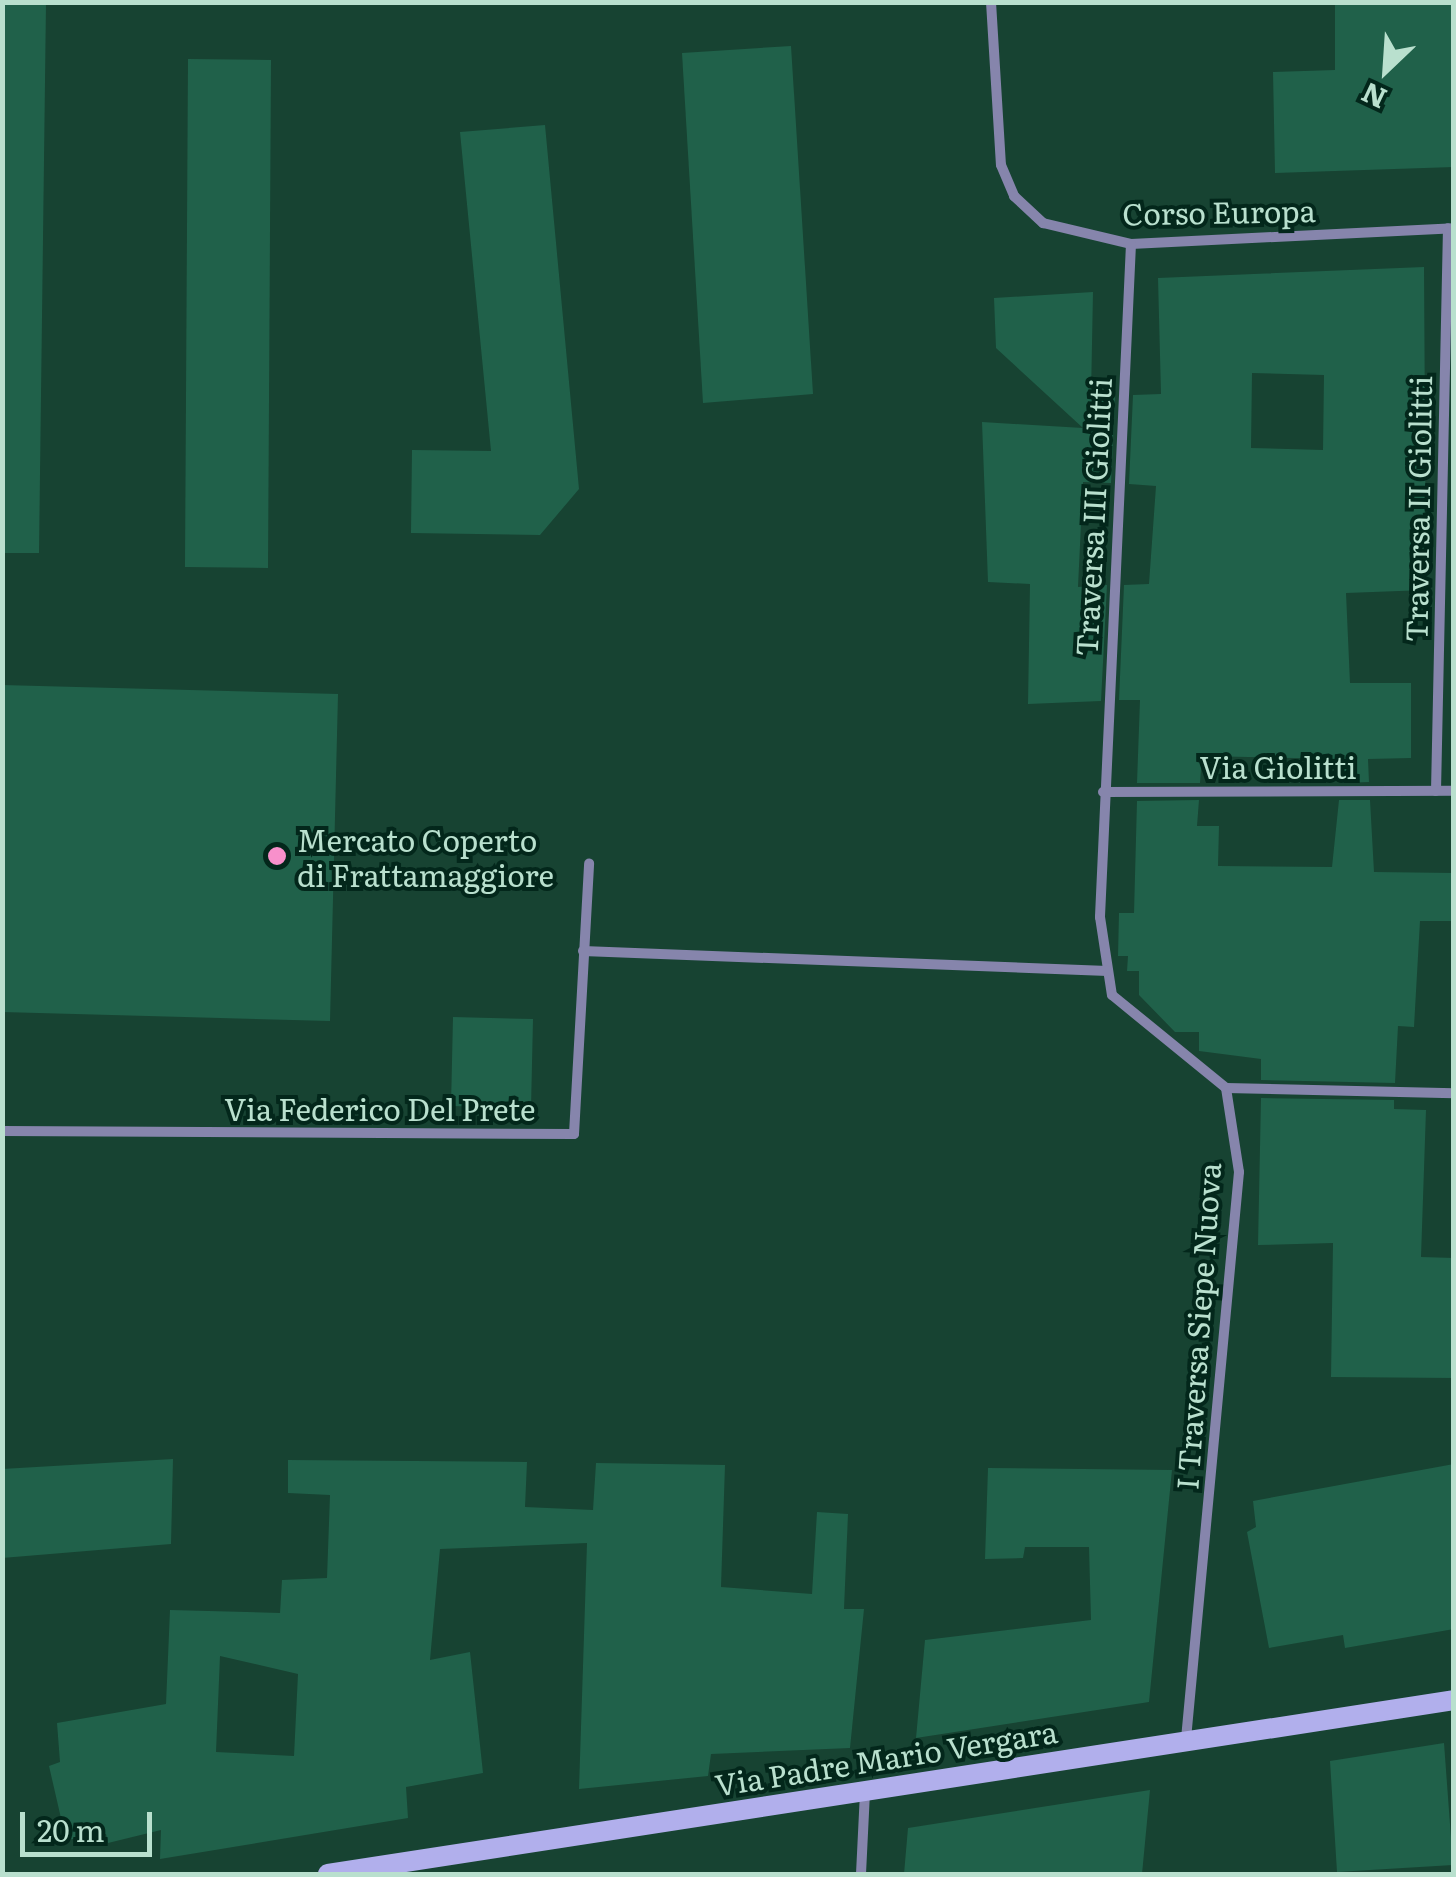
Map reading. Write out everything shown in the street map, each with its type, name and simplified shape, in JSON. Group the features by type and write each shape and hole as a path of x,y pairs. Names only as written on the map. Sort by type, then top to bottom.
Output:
{"street":[{"name":"Corso Europa","path":"990,2 1001,164 1014,196 1043,223 1131,244 1450,228"},
{"name":"Traversa II Giolitti","path":"1436,791 1450,228"},
{"name":"Traversa III Giolitti","path":"1103,792 1131,244"},
{"name":"Via Giolitti","path":"1103,792 1454,791"},
{"path":"1103,792 1100,917 1112,995 1226,1088 1454,1093"},
{"path":"589,862 584,951 1108,971"},
{"name":"Via Federico Del Prete","path":"2,1131 574,1134 584,951"},
{"name":"I Traversa Siepe Nuova","path":"1186,1739 1238,1172 1226,1088"},
{"name":"Via Padre Mario Vergara","path":"328,1874 1454,1700"},
{"path":"861,1874 865,1792"}],"building":[{"path":"2,2 46,2 39,553 2,553"},
{"path":"1335,2 1454,2 1454,167 1275,173 1273,72 1335,70"},
{"path":"791,46 813,394 703,403 682,53"},
{"path":"188,59 271,60 268,568 185,567"},
{"path":"545,125 579,489 540,535 411,533 412,450 491,451 460,132"},
{"path":"1424,267 1426,590 1346,593 1350,683 1411,683 1411,758 1368,759 1369,782 1341,783 1344,759 1202,756 1200,783 1137,783 1140,700 1119,700 1124,585 1149,584 1156,486 1129,484 1133,395 1161,394 1158,278","holes":["1252,373 1324,375 1323,450 1251,448"]},
{"path":"1093,292 1091,396 1115,396 1111,483 1083,482 1078,587 1107,585 1101,701 1028,704 1030,584 988,582 982,422 1083,428 996,348 994,298"},
{"path":"2,685 338,694 330,1021 2,1012"},
{"path":"1199,800 1197,826 1219,826 1218,866 1332,867 1339,800 1370,800 1374,872 1454,873 1454,921 1420,921 1414,1027 1398,1026 1395,1083 1261,1080 1261,1059 1199,1051 1199,1032 1175,1032 1139,995 1139,971 1127,971 1128,956 1118,956 1119,913 1134,913 1137,801"},
{"path":"453,1017 533,1019 531,1108 451,1106"},
{"path":"1261,1098 1394,1100 1394,1109 1426,1110 1421,1257 1454,1258 1454,1378 1331,1377 1333,1243 1258,1245"},
{"path":"173,1459 171,1544 2,1558 2,1469"},
{"path":"288,1460 527,1462 525,1507 593,1510 596,1463 725,1465 721,1587 812,1594 817,1512 848,1514 844,1609 864,1609 850,1748 711,1754 708,1776 579,1789 587,1543 440,1549 430,1660 470,1652 483,1773 406,1787 408,1818 160,1859 161,1830 108,1843 106,1834 66,1840 49,1766 60,1762 57,1723 166,1704 170,1610 280,1613 282,1580 327,1578 330,1495 288,1493","holes":["220,1656 298,1674 294,1756 216,1752"]},
{"path":"1454,1464 1454,1629 1345,1648 1343,1635 1269,1648 1247,1532 1256,1527 1253,1501"},
{"path":"988,1468 1172,1470 1149,1702 916,1738 925,1640 1091,1620 1089,1547 1025,1547 1023,1558 985,1559"},
{"path":"1444,1743 1453,1865 1337,1872 1330,1761"},
{"path":"1150,1790 1142,1874 904,1874 908,1828"}],"place":[{"name":"Mercato Coperto di Frattamaggiore","path":"277,856"}]}
